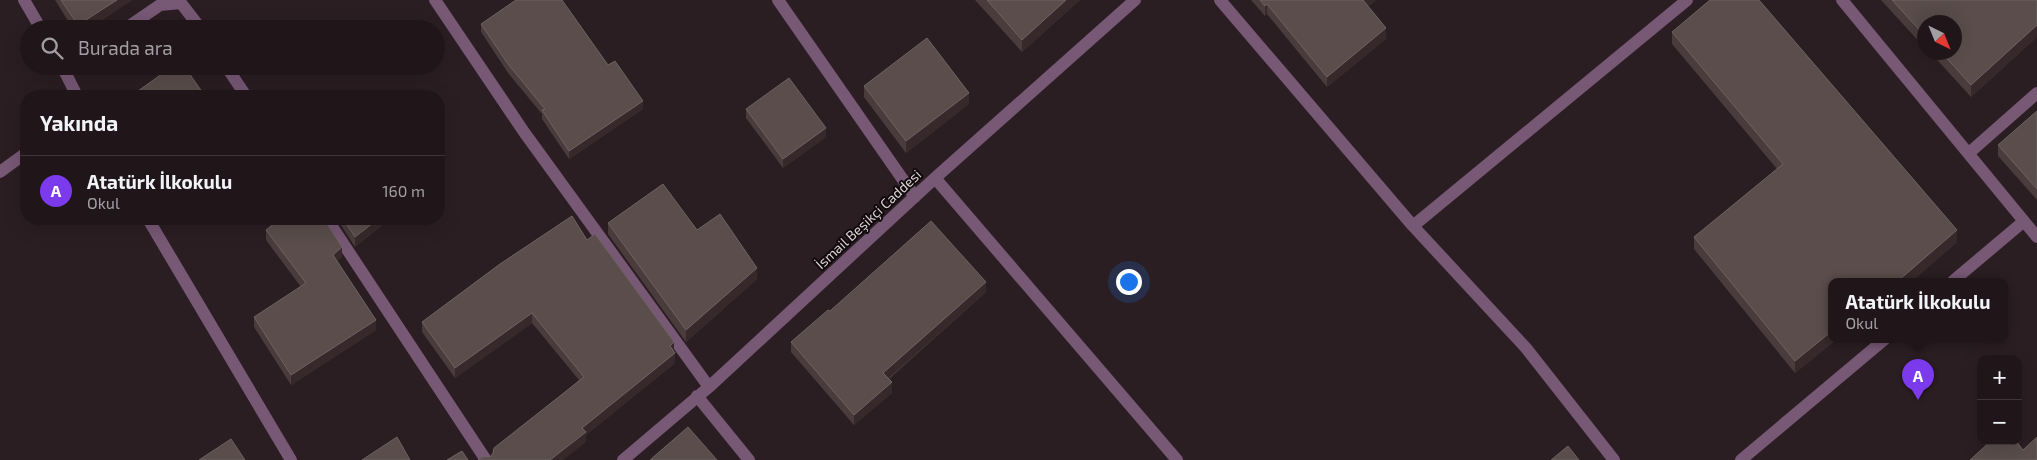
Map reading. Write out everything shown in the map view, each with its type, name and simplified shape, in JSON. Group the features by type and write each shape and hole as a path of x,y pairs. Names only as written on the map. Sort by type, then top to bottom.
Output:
{"street":[{"path":"24,0 36,20"},
{"path":"435,0 524,132 708,387"},
{"path":"778,0 915,197"},
{"name":"İsmail Beşikçi Caddesi","path":"623,460 708,387 935,178 1135,0"},
{"path":"1220,0 1413,226 1526,348 1614,460"},
{"path":"1413,226 1687,0"},
{"path":"1842,0 2037,237"},
{"path":"138,20 160,5 182,3 194,20"},
{"path":"68,75 75,90"},
{"path":"232,75 242,90"},
{"path":"1969,153 2037,93"},
{"path":"0,172 20,157"},
{"path":"935,178 1177,460"},
{"path":"1957,278 2023,222"},
{"path":"152,225 291,460"},
{"path":"331,225 486,460"},
{"path":"1741,460 1880,343"},
{"path":"697,396 748,460"}],"building":[{"path":"61,0 117,0 86,20 75,20"},
{"path":"516,0 562,0 608,65 615,61 643,101 569,151 542,110 545,109 508,64 481,24"},
{"path":"987,0 1066,0 1022,40"},
{"path":"1260,0 1363,0 1386,28 1327,77 1267,4 1265,6"},
{"path":"1710,0 1759,0 1957,230 1901,278 1828,278 1828,334 1795,361 1694,237 1783,164 1672,32"},
{"path":"1892,0 2037,0 2037,25 1971,85 1948,60 1962,60 1962,15 1917,15 1917,27"},
{"path":"927,38 969,93 906,141 864,86"},
{"path":"160,75 190,75 201,90 139,90"},
{"path":"789,78 826,128 783,159 746,109"},
{"path":"2037,111 2037,189 1998,145"},
{"path":"663,184 697,230 720,214 757,268 686,330 608,223"},
{"path":"572,216 587,240 595,234 674,342 670,346 675,353 582,428 586,432 550,460 478,460 482,457 490,457 494,448 584,377 532,313 455,368 422,322 500,264"},
{"path":"931,221 986,282 883,373 892,382 854,415 791,342 828,310 830,311"},
{"path":"272,225 328,225 342,247 333,255 376,320 291,375 254,317 306,283 266,230"},
{"path":"347,225 370,225 355,237"},
{"path":"688,427 717,460 650,460"},
{"path":"397,437 410,460 362,460"},
{"path":"2037,437 2037,460 1970,460 1987,445 2019,445 2023,450"},
{"path":"231,439 245,460 199,460"},
{"path":"1568,446 1579,460 1551,460"},
{"path":"462,451 468,460 447,460"}],"place":[{"name":"Atatürk İlkokulu","path":"1918,400"}]}
